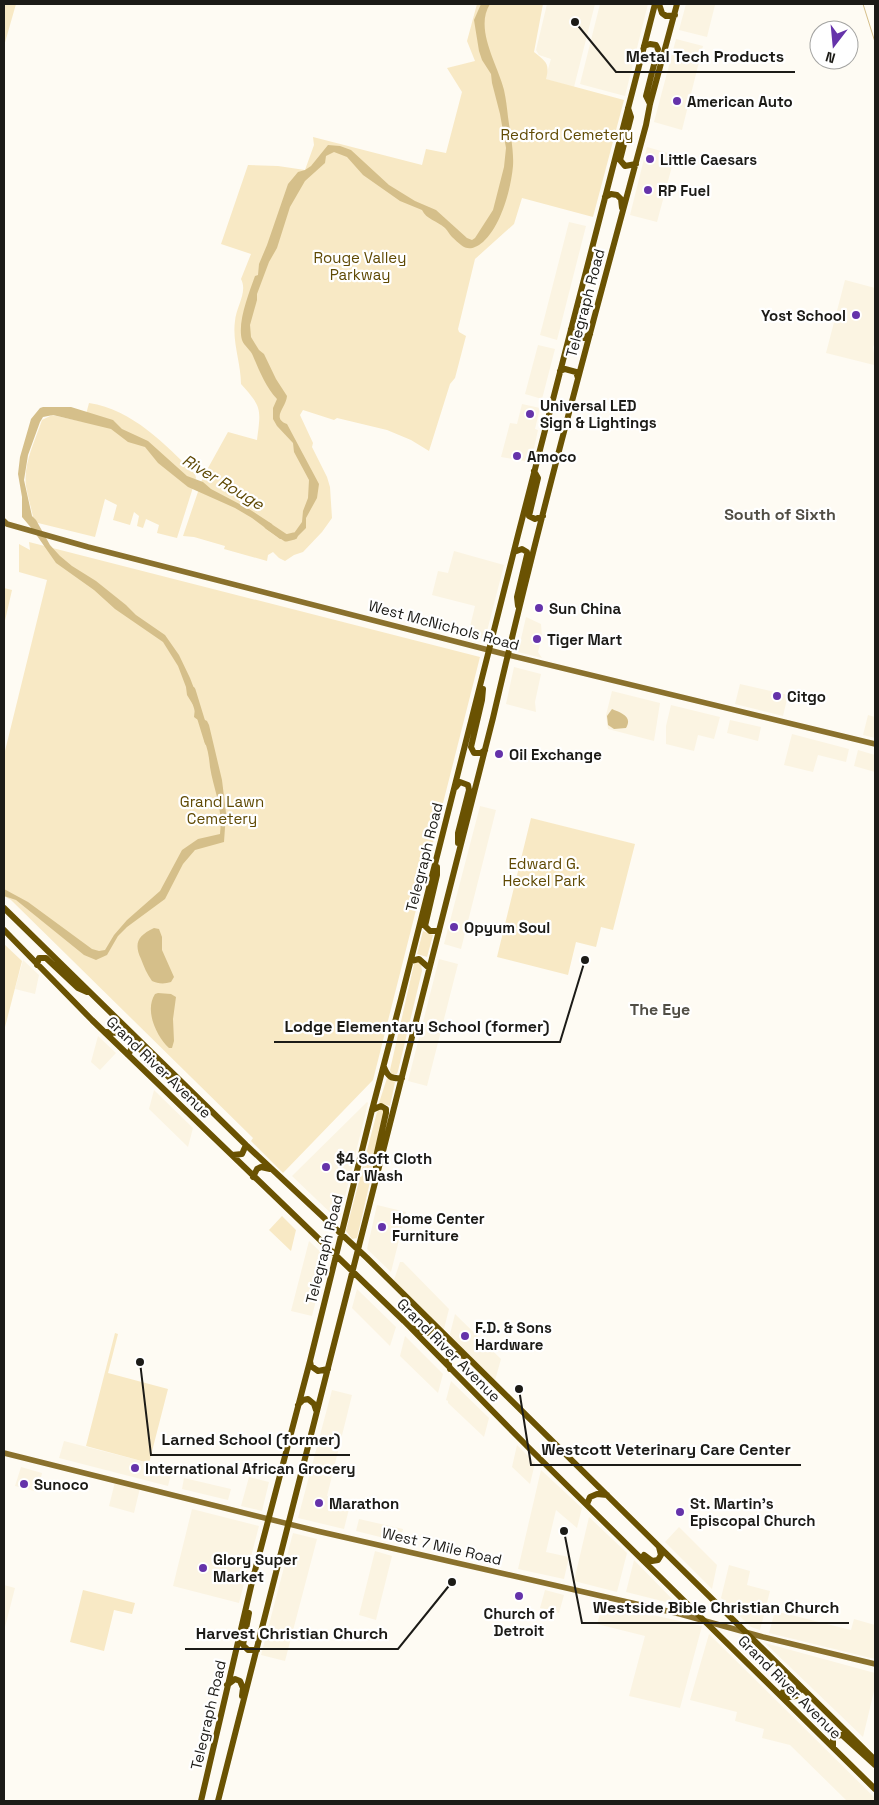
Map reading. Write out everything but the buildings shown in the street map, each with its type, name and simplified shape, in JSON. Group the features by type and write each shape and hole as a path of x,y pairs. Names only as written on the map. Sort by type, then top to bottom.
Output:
{"main road":[{"name":"Telegraph Road","path":"200,1801 252,1582 310,1361 534,471 655,4"},
{"path":"660,4 662,14 666,16 674,15"},
{"name":"Telegraph Road","path":"218,1801 578,378 677,4"},
{"path":"644,46 653,44 658,47 646,96 650,104"},
{"path":"628,108 632,117 620,160 624,166 636,164"},
{"path":"605,198 613,194 620,196 622,214"},
{"path":"571,329 579,338 584,338 590,334"},
{"path":"560,371 564,369 576,372 578,378"},
{"path":"534,471 538,478 530,516 535,519 543,516"},
{"name":"West McNichols Road","path":"5,523 508,655 875,744"},
{"name":"Telegraph Road","path":"514,552 522,549 527,555 517,597 519,609"},
{"name":"Telegraph Road","path":"483,675 482,700 471,747 474,754 481,753 485,748"},
{"path":"455,788 462,782 468,785 469,790 458,833 456,859"},
{"path":"436,860 438,876 425,926 430,931 439,931"},
{"name":"Grand River Avenue","path":"4,908 191,1092 358,1250 875,1760"},
{"name":"Grand River Avenue","path":"4,930 104,1032 353,1271 875,1789"},
{"path":"37,965 39,958 46,958 78,988 90,993"},
{"path":"411,961 419,959 429,968"},
{"path":"104,1032 117,1033 123,1025"},
{"path":"128,1054 132,1048 139,1048 174,1082 191,1092"},
{"path":"384,1067 393,1079 402,1078"},
{"path":"372,1110 381,1106 386,1109 376,1157 375,1182"},
{"path":"232,1155 244,1153 246,1145"},
{"path":"253,1177 257,1169 261,1167 271,1169"},
{"path":"410,1328 427,1333 431,1329 432,1323"},
{"path":"450,1369 448,1361 450,1356 456,1354 465,1356"},
{"path":"310,1361 312,1366 318,1371 328,1369"},
{"path":"298,1405 303,1400 308,1399 314,1404 316,1412"},
{"name":"West 7 Mile Road","path":"4,1453 288,1524 704,1620 875,1664"},
{"path":"587,1504 593,1495 606,1496"},
{"path":"632,1548 639,1550 649,1559 655,1561 661,1555 658,1546"},
{"path":"252,1582 251,1607 243,1645 248,1650 257,1650"},
{"path":"227,1685 233,1680 238,1680 242,1683 243,1688 234,1725 234,1742"},
{"path":"766,1680 774,1683 792,1698 800,1691 796,1681"},
{"path":"833,1747 833,1738 842,1735 875,1765"}],"shaded area":[{"path":"481,4 490,4 486,14 486,36 504,90 513,160 512,175 504,207 495,227 489,235 478,246 466,248 422,210 400,201 363,175 347,157 334,152 326,156 325,163 305,181 290,207 277,248 269,262 257,294 250,325 251,337 259,350 264,354 287,396 280,419 287,424 319,484 317,498 306,518 306,528 295,539 280,539 235,508 188,487 158,463 145,447 128,442 111,429 53,415 43,417 40,422 28,455 24,480 32,516 50,545 60,556 96,581 136,615 165,635 179,655 195,691 195,701 199,707 199,717 207,721 209,725 222,780 226,813 224,842 195,850 183,864 165,899 127,927 118,936 107,955 96,960 84,955 16,900 4,896 4,889 28,902 92,949 105,950 114,935 127,920 160,891 182,850 198,839 220,834 220,815 204,740 207,729 203,723 194,717 195,708 187,695 178,666 163,642 115,609 94,590 56,563 22,517 22,497 18,474 20,457 31,419 43,407 71,407 113,420 122,429 148,441 187,476 203,482 211,489 249,509 272,524 278,536 292,536 302,522 303,511 308,498 309,480 294,452 293,443 273,419 273,408 277,399 266,384 252,354 243,342 241,333 244,308 255,276 258,275 259,264 288,184 298,172 311,166 328,145 340,146 351,150 389,185 415,201 436,210 467,238 472,240 475,238 493,210 504,167 506,148 491,74 482,60 479,51 474,20"},
{"path":"547,4 595,4 574,87 545,79 551,59 539,55 536,50"},
{"path":"600,4 648,4 625,96 580,84"},
{"path":"686,4 715,5 707,37 679,30"},
{"path":"676,39 703,46 682,130 654,122"},
{"path":"647,147 675,155 657,222 630,215"},
{"path":"569,222 586,226 557,340 540,335"},
{"name":"Yost School","path":"845,280 875,288 874,365 826,353"},
{"path":"538,345 555,349 542,399 525,394"},
{"path":"522,404 540,408 535,429 538,430 531,462 501,457 510,423 517,424"},
{"path":"454,551 504,565 485,639 468,635 475,606 432,595 438,571 448,573"},
{"path":"526,617 541,624 542,637 538,652 542,658 518,652"},
{"path":"514,667 541,674 535,702 536,712 506,704"},
{"path":"740,684 788,695 783,716 735,704"},
{"path":"612,691 660,703 654,741 608,729 606,715"},
{"path":"671,705 720,717 714,739 698,735 694,751 666,744 666,726"},
{"path":"612,709 625,715 628,721 626,728 614,729 608,725 607,716"},
{"path":"868,715 875,717 875,738 863,735"},
{"path":"730,720 761,727 758,741 727,733"},
{"path":"792,734 849,749 846,762 818,755 813,772 784,765"},
{"path":"858,750 875,755 875,772 854,766"},
{"path":"480,806 496,810 461,949 444,944"},
{"path":"154,928 159,929 162,937 162,950 174,977 171,982 157,983 152,981 139,954 138,941 144,934"},
{"path":"439,959 458,964 427,1086 408,1081"},
{"path":"23,960 39,975 35,994 15,989"},
{"path":"155,994 171,994 176,997 172,1048 169,1048 156,1031 151,1016 152,1001"},
{"path":"98,1036 116,1053 100,1070 91,1062"},
{"path":"154,1090 193,1128 188,1147 149,1109"},
{"path":"368,1103 339,1221 292,1176"},
{"path":"377,1205 406,1212 391,1272 367,1249"},
{"path":"309,1241 327,1258 312,1316 291,1311"},
{"path":"400,1262 403,1262 449,1309 443,1333 393,1283"},
{"path":"357,1289 396,1327 390,1346 352,1308"},
{"path":"455,1314 501,1359 494,1384 449,1338"},
{"path":"405,1336 443,1374 438,1393 400,1356"},
{"path":"451,1381 489,1418 484,1437 446,1400"},
{"path":"332,1390 352,1395 327,1496 351,1501 344,1529 298,1518"},
{"path":"64,1441 149,1463 148,1468 171,1474 168,1486 59,1458"},
{"path":"517,1445 535,1463 530,1484 512,1467"},
{"path":"21,1467 42,1473 38,1492 15,1486"},
{"path":"541,1470 582,1508 577,1528 556,1510 546,1552 569,1557 564,1579 518,1569"},
{"path":"249,1477 269,1482 262,1511 241,1506"},
{"path":"184,1478 231,1489 228,1500 182,1489"},
{"path":"115,1482 140,1488 134,1513 109,1506"},
{"path":"192,1509 259,1526 239,1603 173,1586"},
{"path":"589,1517 627,1553 617,1592 574,1581"},
{"path":"359,1519 403,1529 400,1542 356,1531"},
{"path":"679,1527 717,1565 712,1589 665,1542"},
{"path":"293,1533 317,1539 285,1661 261,1655"},
{"path":"375,1551 392,1556 376,1620 359,1615"},
{"path":"634,1560 678,1605 626,1592"},
{"path":"729,1565 750,1571 747,1585 770,1591 760,1630 751,1627 721,1598"},
{"path":"4,1585 15,1588 4,1631"},
{"path":"545,1590 564,1595 559,1613 540,1608"},
{"path":"603,1604 702,1626 680,1708 629,1696 645,1636 597,1624"},
{"path":"775,1611 851,1630 854,1619 875,1625 875,1659 769,1633"},
{"path":"709,1634 875,1798 875,1801 847,1801 790,1745 762,1738 764,1729 735,1721 737,1712 690,1700"},
{"path":"765,1643 875,1673 875,1687 863,1737"}],"green space":[{"path":"4,4 16,4 4,46"},
{"name":"Rouge Valley Parkway","path":"477,4 543,4 534,52 546,63 548,69 546,79 624,100 593,217 522,198 514,224 475,259 458,329 459,332 466,336 455,378 450,384 429,451 411,440 387,430 337,418 334,420 303,410 300,415 330,487 332,518 303,552 285,561 273,552 268,555 267,561 224,549 225,546 194,537 183,536 203,477 228,432 257,440 258,409 253,398 241,384 234,329 243,289 241,279 251,254 221,244 248,165 278,166 305,170 314,145 313,137 422,165 426,149 446,153 462,92 447,68 475,61 467,41"},
{"path":"89,403 120,413 134,421 160,440 195,474 196,478 177,538 157,533 159,525 146,519 143,528 137,526 139,516 134,512 130,525 113,520 117,505 105,499 95,537 34,522 26,486 26,469 42,420 52,415 84,422"},
{"name":"Grand Lawn Cemetery","path":"29,542 480,657 373,1080 283,1173 251,1141 253,1138 11,900 4,896 4,755 47,580 19,572 19,544 30,550"},
{"path":"4,588 12,590 4,625"},
{"name":"Edward G. Heckel Park","path":"531,818 635,844 613,930 601,927 596,947 576,942 568,975 497,957"},
{"path":"423,931 433,935 427,957 417,954"},
{"path":"4,944 22,961 4,1031"},
{"path":"417,961 421,964 422,971 398,1071 397,1074 392,1075 390,1070 414,964"},
{"path":"387,1078 395,1082 390,1106 379,1103"},
{"path":"380,1109 384,1110 385,1117 357,1238 352,1239 346,1231 377,1112"},
{"path":"282,1216 296,1230 291,1251 269,1230"},
{"path":"115,1333 118,1334 108,1373 168,1389 149,1463 86,1446"},
{"path":"83,1590 135,1603 132,1614 114,1610 104,1651 70,1642"}],"waterway":[{"path":"863,4 875,42"},
{"name":"River Rouge","path":"268,526 286,538 294,536"},
{"name":"River Rouge","path":"192,690 208,742"}],"place":[{"name":"Metal Tech Products","path":"575,22"},
{"name":"American Auto","path":"677,101"},
{"name":"Little Caesars","path":"650,159"},
{"name":"RP Fuel","path":"648,190"},
{"name":"Yost School","path":"856,315"},
{"name":"Universal LED Sign & Lightings","path":"530,414"},
{"name":"Amoco","path":"517,456"},
{"name":"Sun China","path":"539,608"},
{"name":"Tiger Mart","path":"537,639"},
{"name":"Citgo","path":"777,696"},
{"name":"Oil Exchange","path":"499,754"},
{"name":"Opyum Soul","path":"454,927"},
{"name":"Lodge Elementary School (former)","path":"585,960"},
{"name":"$4 Soft Cloth Car Wash","path":"326,1167"},
{"name":"Home Center Furniture","path":"382,1227"},
{"name":"F.D. & Sons Hardware","path":"465,1336"},
{"name":"Larned School (former)","path":"140,1362"},
{"name":"Westcott Veterinary Care Center","path":"519,1389"},
{"name":"International African Grocery","path":"135,1468"},
{"name":"Sunoco","path":"24,1484"},
{"name":"Marathon","path":"319,1503"},
{"name":"St. Martin's Episcopal Church","path":"680,1512"},
{"name":"Westside Bible Christian Church","path":"564,1531"},
{"name":"Glory Super Market","path":"203,1568"},
{"name":"Harvest Christian Church","path":"452,1582"},
{"name":"Church of Detroit","path":"519,1596"}],"district":[{"name":"South of Sixth","path":"780,514"},
{"name":"The Eye","path":"660,1009"}],"park label":[{"name":"Redford Cemetery","path":"567,134"}]}
